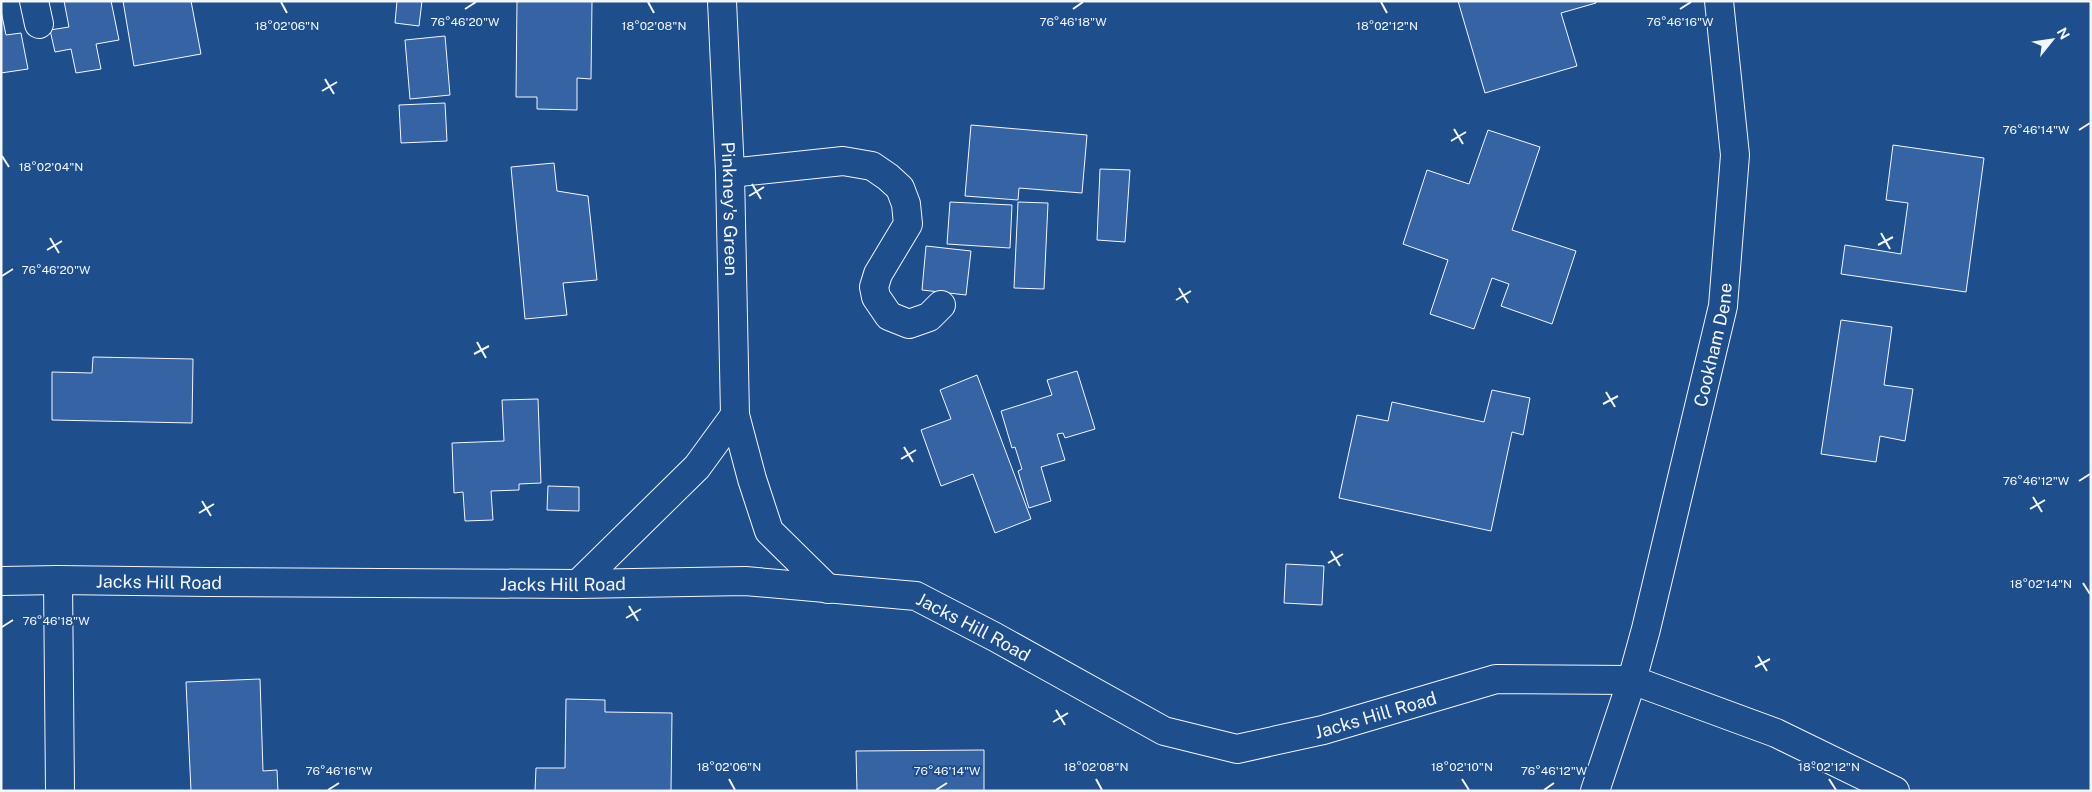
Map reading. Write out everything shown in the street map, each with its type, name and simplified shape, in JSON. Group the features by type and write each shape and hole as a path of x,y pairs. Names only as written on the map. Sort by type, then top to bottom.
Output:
{"street":[{"name":"Pinkney's Green","path":"722,1 730,173 735,415 752,479 769,531 828,589"},
{"name":"Cookham Dene","path":"1594,791 1632,680 1646,629 1723,306 1735,155 1719,1"},
{"path":"730,173 843,162 872,166 900,188 906,204 908,224 878,274 874,287 876,298 890,316 908,324 928,317 941,305"},
{"path":"578,584 697,467 735,415"},
{"path":"58,580 60,791"},
{"name":"Jacks Hill Road","path":"1,581 578,584 745,581 916,596 996,637 1164,732 1237,749 1323,730 1496,679 1632,680 1776,734 1895,791"}],"building":[{"path":"64,1 111,1 119,40 96,44 101,69 76,73 71,49 55,52 50,30 69,27"},
{"path":"123,1 191,1 201,54 134,66"},
{"path":"397,1 422,1 419,26 395,23"},
{"path":"517,1 592,1 591,79 577,78 577,110 537,109 537,97 516,97"},
{"path":"1458,1 1596,1 1596,3 1561,13 1577,66 1485,93"},
{"path":"1,11 6,35 21,33 28,69 1,73"},
{"path":"445,36 450,95 410,99 405,40"},
{"path":"445,103 447,141 401,143 399,105"},
{"path":"971,125 1087,135 1082,193 1019,188 1018,200 965,196"},
{"path":"1488,130 1540,147 1512,230 1576,251 1552,324 1501,306 1509,284 1492,278 1474,329 1430,314 1448,260 1403,244 1427,170 1469,184"},
{"path":"1893,145 1984,158 1966,292 1841,274 1845,245 1901,254 1908,203 1886,200"},
{"path":"554,163 557,191 588,196 597,280 563,283 567,315 525,319 511,167"},
{"path":"1100,169 1130,170 1125,242 1097,240"},
{"path":"950,202 1012,205 1010,248 947,244"},
{"path":"1018,202 1048,203 1044,289 1014,288"},
{"path":"926,246 971,251 966,295 922,290"},
{"path":"1841,320 1892,327 1884,385 1913,389 1905,441 1880,436 1876,462 1821,454"},
{"path":"93,357 193,359 192,423 52,420 52,372 92,373"},
{"path":"1077,371 1095,429 1065,438 1063,433 1057,434 1065,460 1041,467 1051,501 1029,508 1018,471 1022,469 1015,447 1012,448 1001,411 1052,395 1047,380"},
{"path":"977,375 1031,519 995,533 973,474 941,486 921,430 951,419 940,390"},
{"path":"1492,390 1530,398 1523,435 1512,432 1491,531 1339,498 1357,415 1388,421 1392,402 1484,422"},
{"path":"538,399 541,483 519,484 519,490 491,491 493,520 465,521 463,492 454,493 452,443 504,441 502,400"},
{"path":"548,486 579,487 579,511 547,510"},
{"path":"1286,564 1324,566 1322,605 1284,603"},
{"path":"260,679 263,771 277,770 278,791 191,791 186,682"},
{"path":"566,699 605,700 605,712 672,713 671,791 535,791 536,768 565,768"},
{"path":"984,750 984,791 857,791 856,751"}]}
